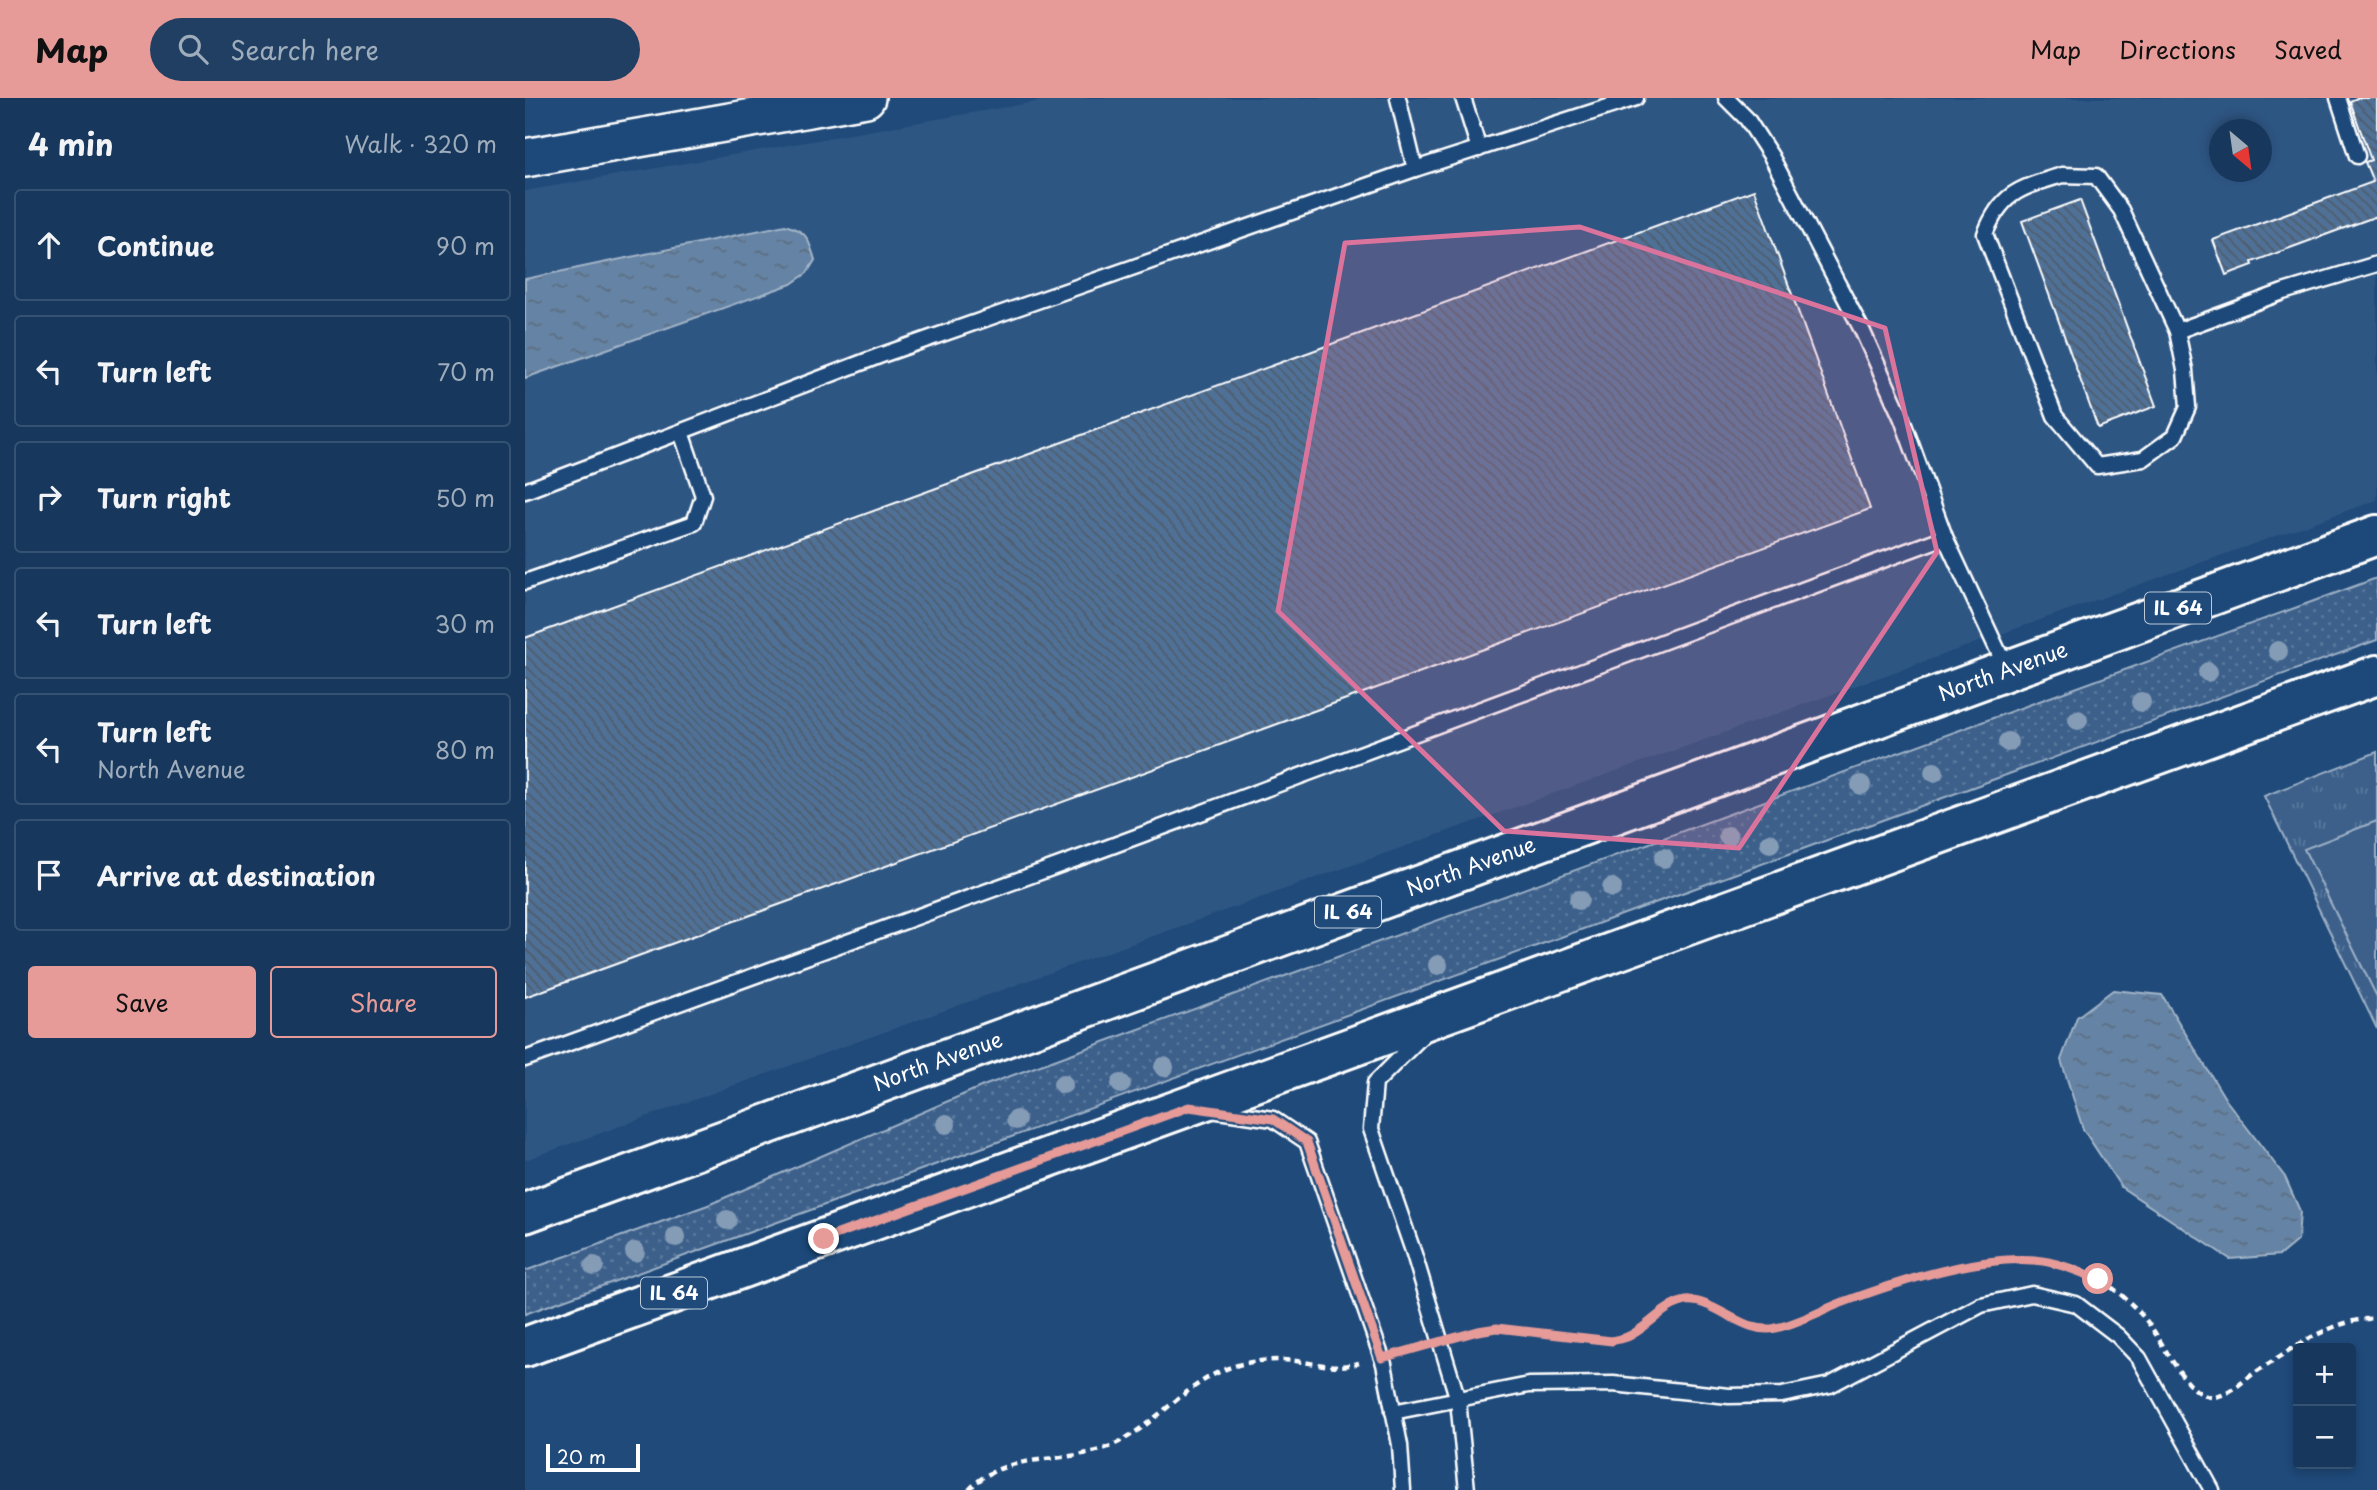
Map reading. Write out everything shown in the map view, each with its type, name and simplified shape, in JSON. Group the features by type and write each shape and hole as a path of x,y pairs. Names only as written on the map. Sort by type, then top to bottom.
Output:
{"main road":[{"name":"North Avenue","path":"525,1213 2377,535"},
{"name":"IL 64","path":"525,1347 2377,675"}],"street":[{"path":"525,158 866,98"}],"lane":[{"path":"1398,98 1415,169"},
{"path":"1464,98 1479,149"},
{"path":"525,491 879,356 1415,169 1636,98"},
{"path":"1726,98 1747,119 1772,156 1862,330 1902,419 1945,537 2007,670"},
{"path":"2338,98 2357,156"},
{"path":"2062,175 2096,176 2121,210 2177,331 2185,370 2188,407 2175,436 2143,459 2097,466 2055,416 1985,234 1993,214 2018,189 2062,175"},
{"path":"2177,331 2283,292 2377,264"},
{"path":"525,582 694,523 703,496 681,432"},
{"path":"525,1059 1077,859 1945,537"},
{"path":"1444,1015 1375,1083 1371,1129 1415,1254 1458,1400 1467,1490"},
{"path":"1189,1107 1273,1119 1307,1142 1382,1358 1400,1446 1403,1490"},
{"path":"1393,1412 1529,1385 1613,1384 1729,1396 1782,1395 1830,1385 1981,1305 2032,1294 2076,1304 2117,1336 2139,1358 2212,1490"}],"path":[{"path":"969,1490 989,1474 1006,1466 1090,1453 1114,1444 1157,1417 1200,1382 1238,1365 1280,1360 1346,1367 1497,1328 1612,1341 1627,1337 1661,1312 1687,1301 1699,1303 1753,1327 1775,1329 1843,1302 1936,1273 1999,1261 2042,1260 2098,1279 2123,1297 2145,1319 2196,1392 2215,1397 2228,1392 2275,1360 2327,1330 2363,1318 2377,1319"}],"highlighted area":[{"path":"1580,227 1885,328 1937,552 1739,848 1504,831 1278,611 1345,243"}],"shaded area":[{"path":"1058,98 2377,98 2377,500 525,1160 525,191"}],"green space":[{"path":"2377,578 2377,640 525,1314 525,1271 708,1205 983,1086"},
{"path":"2377,752 2377,1029 2264,796"},
{"path":"2377,821 2377,997 2304,849"}],"water":[{"path":"785,225 803,233 815,260 807,273 791,284 525,378 525,279"},
{"path":"2113,990 2162,995 2226,1100 2285,1177 2300,1211 2298,1240 2280,1255 2230,1259 2121,1187 2083,1129 2061,1060 2077,1017"}],"building":[{"path":"2357,98 2377,98 2377,216 2252,262 2253,265 2226,275 2213,240 2373,182 2365,162 2371,160 2350,101"},
{"path":"1754,190 1870,509 525,997 525,638"},
{"path":"2080,200 2156,406 2098,428 2022,221"}],"route":[{"path":"824,1239 1189,1107 1273,1119 1307,1142 1382,1358 1497,1328 1612,1341 1627,1337 1661,1312 1687,1301 1699,1303 1753,1327 1775,1329 1843,1302 1974,1264 2042,1260 2098,1279"}]}
